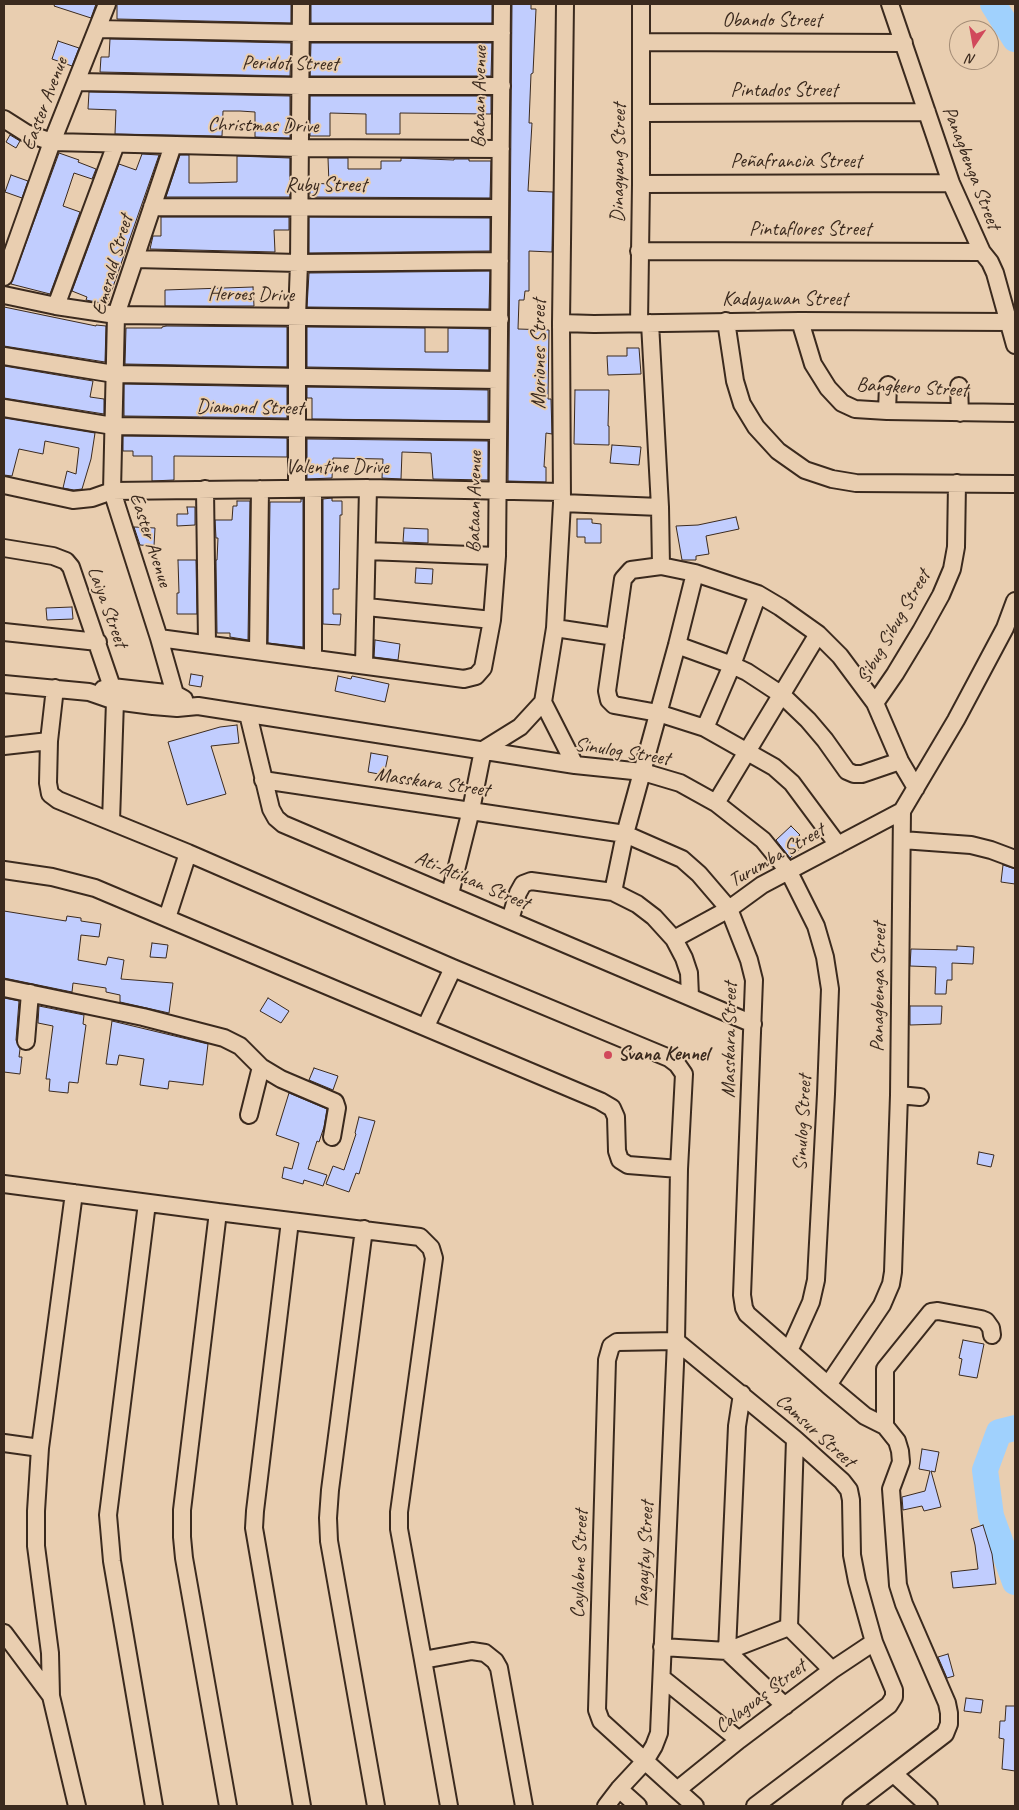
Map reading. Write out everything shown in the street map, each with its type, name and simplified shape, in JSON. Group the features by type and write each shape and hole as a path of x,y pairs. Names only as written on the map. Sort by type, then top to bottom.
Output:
{"street":[{"name":"Easter Avenue","path":"4,277 52,142 107,4"},
{"path":"301,4 297,430 305,488 313,659"},
{"name":"Bataan Avenue","path":"159,638 464,679 476,676 483,668 492,620 497,556 496,491 500,319 502,4"},
{"name":"Moriones Street","path":"543,702 555,628 562,497 561,322 565,4"},
{"name":"Dinagyang Street","path":"641,4 642,113 639,251 660,508 661,566"},
{"name":"Panagbenga Street","path":"890,4 951,183 982,252 990,262 995,273 1015,345"},
{"path":"98,29 300,34 502,33"},
{"name":"Obando Street","path":"641,42 904,43"},
{"name":"Peridot Street","path":"77,82 301,86 502,86"},
{"name":"Pintados Street","path":"642,113 927,112"},
{"name":"Christmas Drive","path":"4,119 26,133 52,142 300,148 501,149"},
{"path":"56,306 116,144"},
{"name":"Emerald Street","path":"112,491 116,315 173,146"},
{"name":"Peñafrancia Street","path":"641,184 951,183"},
{"name":"Ruby Street","path":"152,207 500,208"},
{"name":"Pintaflores Street","path":"639,251 982,252"},
{"path":"135,259 299,263 500,261"},
{"name":"Heroes Drive","path":"4,295 56,306 116,315 500,319"},
{"name":"Kadayawan Street","path":"561,322 644,323 800,320 1010,322"},
{"name":"Bangkero Street","path":"800,320 813,364 828,388 842,403 855,409 960,413 1015,412"},
{"path":"726,321 735,381 742,404 756,428 778,451 805,470 832,479 856,483 1015,484"},
{"path":"4,356 114,374 498,380"},
{"path":"886,411 888,385"},
{"path":"959,386 960,413"},
{"name":"Diamond Street","path":"4,408 113,426 297,430 498,431"},
{"name":"Sibug Sibug Street","path":"875,702 896,674 921,631 941,595 952,568 956,547 957,483"},
{"name":"Easter Avenue","path":"4,486 73,500 92,498 112,491 159,638 176,701"},
{"path":"364,665 368,488"},
{"name":"Valentine Drive","path":"112,491 368,488 496,491 660,508"},
{"path":"205,489 207,644"},
{"path":"258,651 260,489"},
{"name":"Laiya Street","path":"4,548 53,556 66,561 72,567 114,694 111,821"},
{"path":"368,551 497,556"},
{"path":"838,845 792,783 774,768 748,751 705,728 658,713 614,705 609,700 607,691 623,578 631,570 661,566 695,573 758,594 818,634 840,656 875,702 900,761 916,788"},
{"path":"613,892 625,834 678,644 695,573"},
{"path":"705,728 732,665 758,594"},
{"path":"902,811 956,720 1005,628 1015,601"},
{"path":"366,607 492,620"},
{"path":"555,628 615,637"},
{"path":"4,632 98,642"},
{"path":"716,802 818,634"},
{"path":"678,644 747,672 782,695 819,733 847,771 854,774 862,774 900,761"},
{"path":"4,684 176,701"},
{"path":"55,688 49,741 48,783 50,794 58,800 188,853 453,968 670,1058 678,1064 684,1074 678,1169 676,1340"},
{"name":"Sinulog Street","path":"176,701 575,765 643,772 680,783 716,802 763,840 789,872 816,926 825,957 830,989 816,1280 812,1302 789,1351"},
{"path":"450,894 471,810 483,750 520,727 543,702 575,765"},
{"name":"Ati-Atihan Street","path":"248,714 271,810 283,824 753,1024"},
{"path":"4,746 49,741"},
{"name":"Masskara Street","path":"263,780 625,834 682,859 699,874 729,909 754,980 742,1295 744,1308 747,1314 865,1416 885,1426"},
{"name":"Panagbenga Street","path":"828,1385 882,1305 891,1284 893,1272 899,1095 902,811"},
{"name":"Turumba Street","path":"674,939 729,909 762,885 902,811"},
{"path":"902,840 972,845 1015,859"},
{"path":"167,918 188,853"},
{"path":"4,870 52,876 95,888 600,1101 612,1108 616,1116 616,1151 620,1160 628,1165 678,1169"},
{"path":"510,920 518,893 523,884 531,880 613,892 638,904 654,917 674,939 689,973 690,996"},
{"path":"426,1026 453,968"},
{"path":"4,988 143,1017 224,1038 240,1046 261,1067 281,1079 335,1102 337,1108 332,1137"},
{"path":"26,1041 30,993"},
{"path":"249,1115 261,1067"},
{"path":"899,1095 920,1097"},
{"path":"4,1184 290,1222 364,1229 420,1238 431,1248 434,1258 399,1512 399,1529 449,1806"},
{"path":"74,1193 40,1448 36,1546 50,1652 51,1696 77,1806"},
{"path":"147,1202 108,1515 112,1561 154,1806"},
{"path":"218,1212 182,1510 182,1537 184,1558 228,1806"},
{"path":"290,1222 254,1511 254,1528 302,1806"},
{"path":"364,1229 328,1518 330,1541 376,1806"},
{"path":"851,1806 945,1734 949,1724 947,1703 904,1604 898,1585 891,1489 901,1462 898,1441 885,1426 886,1369 931,1312 938,1311 981,1319 986,1321 991,1328 992,1335"},
{"name":"Camsur Street","path":"676,1340 742,1394 849,1490 851,1500 852,1555 857,1581 874,1642 894,1690 894,1697 889,1705 756,1806"},
{"name":"Tagaytay Street","path":"606,1806 621,1786 642,1764 654,1746 659,1733 676,1340"},
{"name":"Caylabne Street","path":"676,1340 617,1342 611,1346 607,1360 597,1710 600,1721 642,1764 695,1806"},
{"path":"742,1394 737,1426 727,1651 785,1706"},
{"path":"795,1440 788,1627 832,1670"},
{"path":"4,1443 40,1448"},
{"path":"662,1647 727,1651 788,1627"},
{"path":"4,1633 51,1696"},
{"name":"Calaguas Street","path":"677,1790 739,1740 832,1670 874,1642"},
{"path":"423,1660 472,1651 484,1653 495,1661 499,1668 524,1806"},
{"path":"662,1678 739,1740"},
{"path":"894,1774 929,1806"},
{"path":"621,1786 638,1806"}],"building":[{"path":"55,4 96,4 91,18 54,6"},
{"path":"117,4 291,4 291,23 117,19"},
{"path":"311,4 492,4 492,23 311,23"},
{"path":"512,4 531,4 531,9 536,9 533,73 531,74 529,123 532,123 528,191 553,192 552,252 529,251 529,291 525,291 524,300 519,300 518,329 549,330 548,399 551,399 552,434 546,433 544,467 546,467 546,482 508,481"},
{"path":"110,39 291,43 290,76 100,72 101,57 109,57"},
{"path":"58,41 79,48 72,66 52,59"},
{"path":"311,43 492,43 491,76 310,76"},
{"path":"89,92 290,96 290,138 255,137 255,112 240,111 223,111 222,136 115,134 116,110 88,109"},
{"path":"310,96 491,96 491,114 400,113 400,134 366,134 366,114 330,113 330,136 310,136"},
{"path":"10,135 20,141 16,148 6,142"},
{"path":"59,153 79,160 78,162 96,169 92,179 74,173 63,206 80,212 50,294 11,284"},
{"path":"142,154 159,155 107,304 86,300 87,297 72,291 119,164 136,170"},
{"path":"180,155 189,155 189,183 237,182 237,156 290,158 290,197 166,197"},
{"path":"328,158 348,158 348,169 381,169 381,161 401,161 401,158 491,161 490,198 310,197 310,183 329,184"},
{"path":"11,175 28,181 22,198 5,192"},
{"path":"161,217 289,217 289,230 274,230 275,252 150,249 153,236 161,236"},
{"path":"309,217 490,218 490,251 309,253"},
{"path":"490,271 489,309 307,307 309,273"},
{"path":"253,287 254,306 165,306 165,290"},
{"path":"4,307 96,326 106,326 105,362 4,346"},
{"path":"166,326 287,327 287,367 125,364 126,328 162,328"},
{"path":"307,327 425,328 425,352 448,352 448,328 489,329 489,370 307,367"},
{"path":"627,348 639,348 641,374 608,375 607,356 627,356"},
{"path":"4,366 93,381 90,397 104,399 104,414 4,398"},
{"path":"124,384 287,387 287,418 124,416"},
{"path":"307,387 488,390 488,421 312,419 312,398 307,398"},
{"path":"575,390 609,390 609,445 574,444"},
{"path":"4,418 95,433 91,459 82,489 63,488 67,471 76,474 79,448 45,441 43,454 19,449 12,476 4,475"},
{"path":"123,436 287,438 287,457 174,456 174,480 152,481 152,456 133,456 133,451 123,451"},
{"path":"307,439 488,441 488,480 433,479 431,453 402,452 401,479 382,478 383,459 333,458 332,478 307,479"},
{"path":"612,445 641,447 639,465 610,463"},
{"path":"332,498 332,501 342,501 342,515 340,515 339,589 333,589 333,614 341,614 340,625 323,624 323,499"},
{"path":"301,499 303,499 303,647 268,643 270,502 301,502"},
{"path":"237,501 250,501 248,640 230,637 230,633 217,633 216,560 218,538 216,538 215,520 232,520 233,506 237,506"},
{"path":"187,507 195,507 195,525 177,526 177,514 188,514"},
{"path":"736,517 739,529 706,536 709,554 696,556 696,560 682,560 676,526 698,525"},
{"path":"577,519 592,519 592,523 601,524 601,543 585,543 585,537 577,537"},
{"path":"134,527 155,528 154,546 140,545"},
{"path":"404,528 428,529 428,543 403,542"},
{"path":"178,560 196,560 197,614 177,614 177,593 179,593"},
{"path":"416,568 433,569 432,584 415,583"},
{"path":"72,607 73,619 47,620 46,608"},
{"path":"375,640 400,644 398,660 374,657"},
{"path":"191,674 203,676 201,687 189,685"},
{"path":"338,676 351,679 352,676 389,684 385,702 335,691"},
{"path":"237,725 239,743 211,746 226,794 187,805 168,742 220,727"},
{"path":"371,753 388,756 384,775 368,772"},
{"path":"791,826 800,835 795,839 802,847 790,858 776,840"},
{"path":"1003,865 1015,869 1015,884 1001,882"},
{"path":"4,911 66,921 67,916 81,918 81,921 101,924 99,937 81,935 78,960 106,965 108,957 124,960 121,979 173,983 169,1013 120,1002 120,995 106,992 106,988 73,983 72,992 4,978"},
{"path":"152,943 168,945 166,958 150,957"},
{"path":"957,946 974,947 973,964 952,963 952,980 947,980 946,994 935,994 936,967 910,966 911,949 957,950"},
{"path":"4,998 19,1001 16,1040 20,1049 19,1057 22,1057 20,1074 4,1072"},
{"path":"268,998 289,1011 281,1023 260,1011"},
{"path":"39,1006 84,1015 83,1024 86,1025 78,1083 69,1082 68,1093 49,1091 50,1079 46,1079 53,1026 38,1023"},
{"path":"910,1006 942,1006 941,1024 910,1025"},
{"path":"112,1021 208,1044 203,1085 169,1081 168,1089 140,1085 144,1059 119,1055 117,1065 106,1064"},
{"path":"314,1068 338,1076 333,1090 309,1080"},
{"path":"289,1093 327,1109 324,1127 319,1142 317,1141 308,1169 327,1175 323,1186 304,1180 303,1184 282,1178 284,1167 292,1169 299,1143 276,1135"},
{"path":"359,1117 375,1121 359,1174 356,1173 349,1192 326,1184 333,1166 344,1170 356,1134"},
{"path":"979,1152 994,1155 991,1167 977,1164"},
{"path":"963,1340 984,1344 977,1378 959,1375 962,1359 959,1358"},
{"path":"922,1449 939,1452 935,1472 931,1471 941,1507 924,1511 922,1506 903,1510 902,1497 925,1491 930,1471 919,1469"},
{"path":"983,1525 992,1554 996,1584 953,1588 951,1572 978,1569 971,1529"},
{"path":"948,1654 954,1676 947,1678 938,1657"},
{"path":"966,1698 983,1700 981,1713 964,1711"},
{"path":"1006,1706 1015,1706 1015,1771 1002,1769 1004,1739 999,1738 1000,1721 1005,1721"}],"waterway":[{"path":"993,4 1015,39"},
{"path":"1015,1428 999,1432 985,1470 991,1516 1015,1582"}],"place":[{"name":"Svana Kennel","path":"608,1055"}]}
